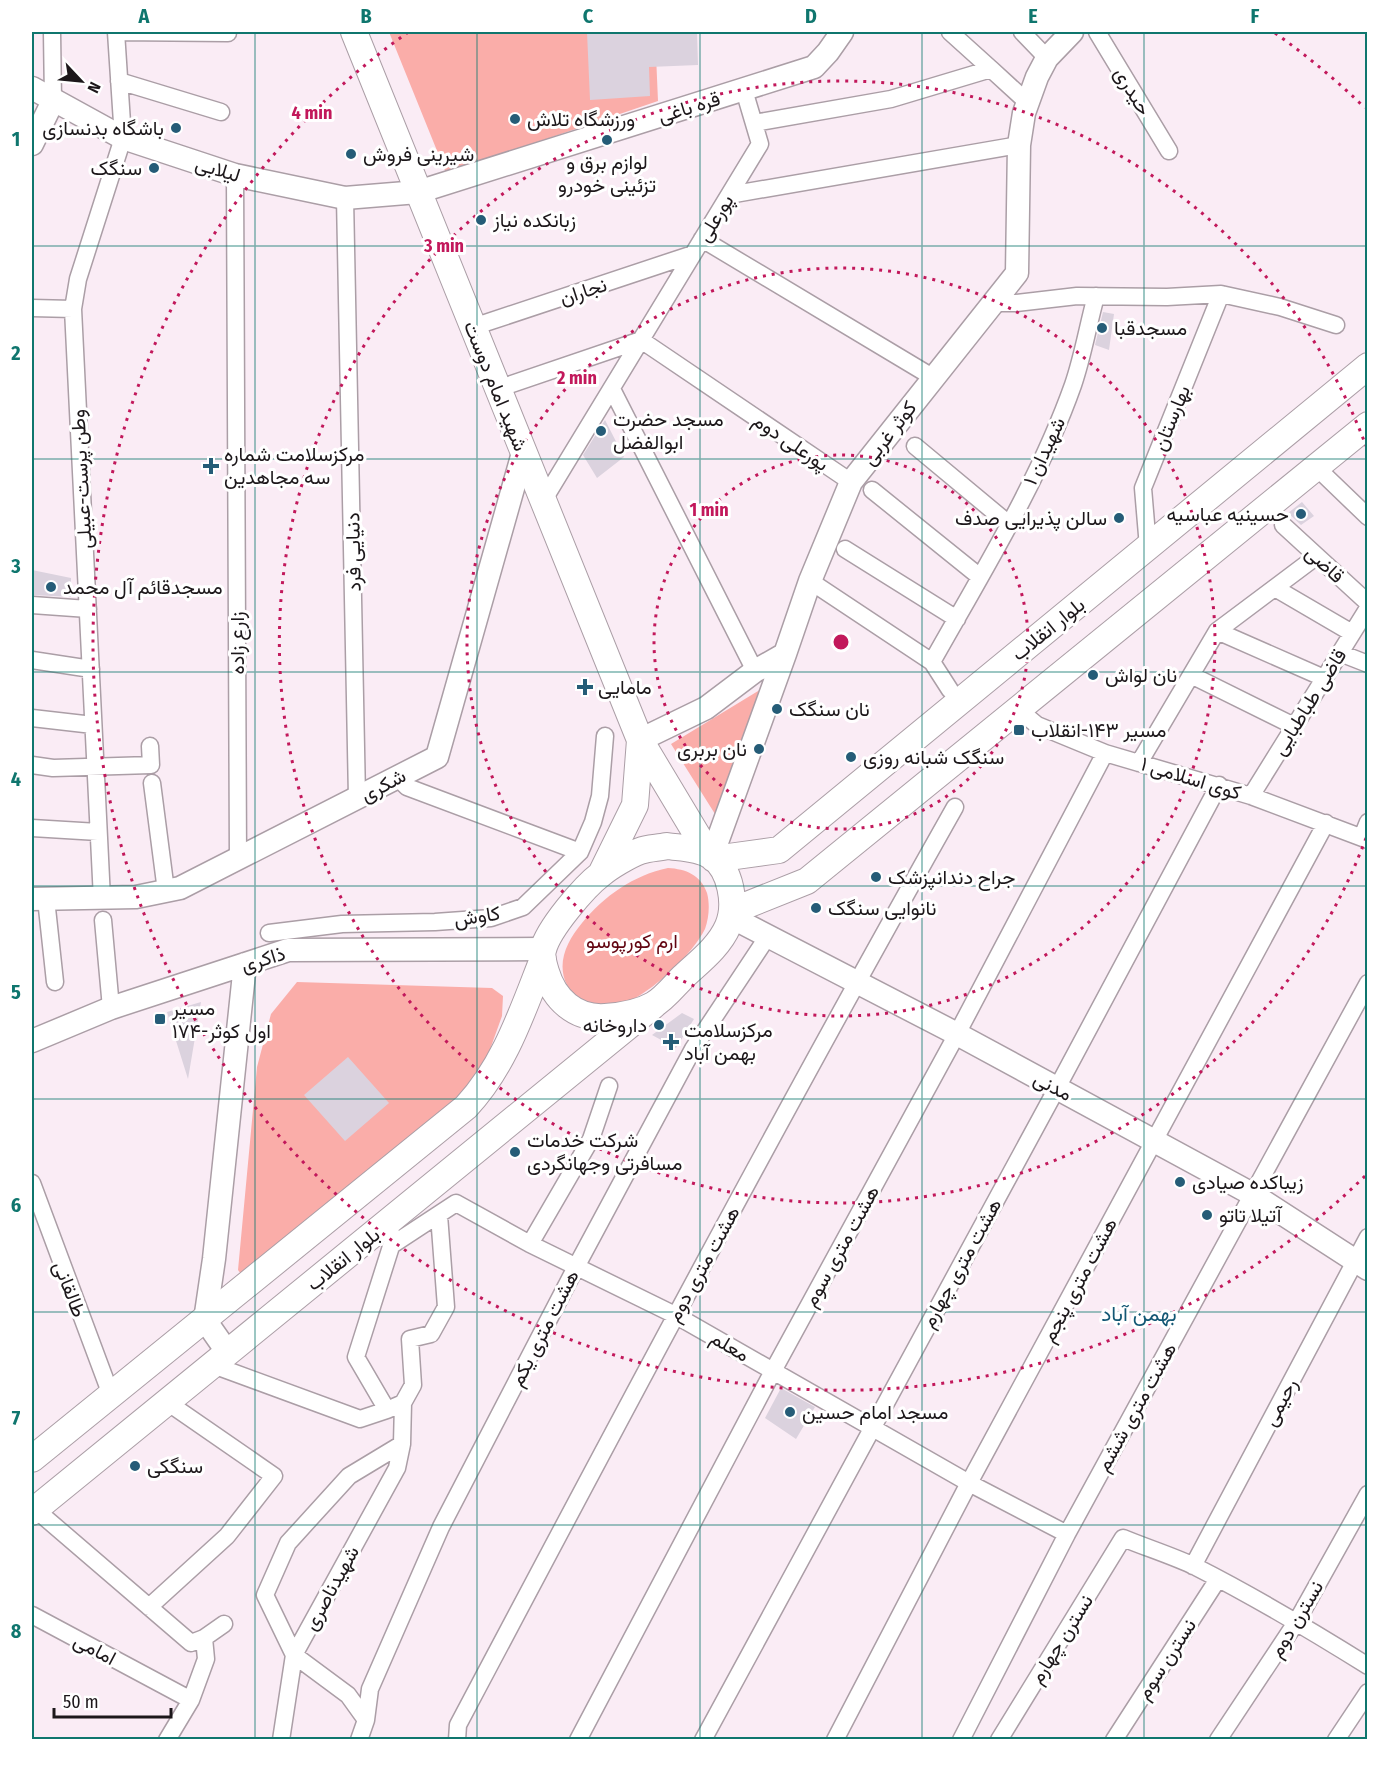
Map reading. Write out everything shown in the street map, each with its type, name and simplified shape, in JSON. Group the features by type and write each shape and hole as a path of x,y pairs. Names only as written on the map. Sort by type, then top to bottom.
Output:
{"main road":[{"name":"شهید امام دوست","path":"354,32 640,740 712,857"},
{"name":"قره باغی","path":"418,192 814,67 842,32"},
{"name":"کوثر غربی","path":"712,857 810,581 851,482 1017,273 1019,145 1027,102 1047,58 1072,32"},
{"name":"لیلابی","path":"32,88 123,138 235,175 345,198 418,192"},
{"path":"32,144 53,101"},
{"name":"بلوار انقلاب","path":"712,857 779,850 1368,366"},
{"path":"731,914 807,881 1368,425"},
{"name":"شکری","path":"39,899 103,909 136,897 180,888 437,757 523,453"},
{"path":"601,874 635,805 640,740 706,708 755,671 785,654"},
{"path":"667,846 690,849 712,857 725,873 732,892 728,927 718,942 654,1005 621,1016 595,1018 576,1012 560,1000 550,986 543,954 556,924 601,874 640,851 667,846"},
{"name":"مدنی","path":"731,914 768,936 957,1034 1252,1194 1361,1265"},
{"name":"ذاکری","path":"32,1041 111,1008 288,950 543,954"},
{"name":"بلوار انقلاب","path":"32,1459 466,1107 496,1069 518,1022 543,954"},
{"path":"221,1359 206,1320 245,964"},
{"name":"بلوار انقلاب","path":"33,1510 654,1005"}],"street":[{"path":"52,32 53,101"},
{"path":"123,138 116,32 228,33"},
{"path":"950,32 1027,102"},
{"path":"1022,32 1047,58"},
{"name":"حیدری","path":"1097,32 1168,151"},
{"path":"754,123 891,99 991,69"},
{"path":"119,81 221,112"},
{"name":"پورعلی","path":"543,501 760,144 744,90"},
{"name":"وطن پرست-عبیلی","path":"111,1008 98,831 73,309 78,279 123,138"},
{"path":"729,195 1019,145"},
{"name":"زارع زاده","path":"235,175 238,860"},
{"name":"دنیایی فرد","path":"345,198 357,798"},
{"path":"702,239 933,378"},
{"name":"نجاران","path":"472,327 693,254"},
{"path":"993,303 1016,303 1077,296 1167,297 1221,294 1280,307 1336,325"},
{"name":"بهارستان","path":"1148,546 1143,488 1221,294"},
{"name":"شهیدان ۱","path":"932,662 1010,525 1053,435 1074,383 1096,296"},
{"path":"32,308 73,309"},
{"path":"497,388 641,340"},
{"name":"پورعلی دوم","path":"641,340 851,482"},
{"path":"612,389 755,671"},
{"path":"915,446 1010,525"},
{"path":"1316,467 1368,517"},
{"path":"872,490 980,577"},
{"name":"قاضی","path":"1283,525 1368,603"},
{"path":"845,549 957,619"},
{"path":"1139,763 1217,631 1317,556"},
{"path":"810,581 932,662 950,690"},
{"path":"1275,588 1352,633"},
{"path":"32,605 88,609"},
{"name":"قاضی طباطبایی","path":"1251,796 1368,608"},
{"path":"1217,631 1324,678"},
{"path":"1340,653 1368,664"},
{"path":"32,660 91,669"},
{"path":"1191,675 1294,726"},
{"name":"کوی اسلامی ۱","path":"1019,710 1037,725 1105,753 1219,785 1326,823 1366,833"},
{"path":"32,718 93,726"},
{"name":"کاوش","path":"269,933 342,924 491,918 523,907 580,852 593,822 600,796 605,736"},
{"path":"32,765 53,768 151,765 150,746"},
{"name":"هشت متری سوم","path":"578,1740 772,1371 957,1034 1105,753"},
{"path":"397,777 407,787 580,852"},
{"path":"152,783 166,891"},
{"name":"هشت متری چهارم","path":"703,1740 1219,785"},
{"name":"هشت متری دوم","path":"458,1732 675,1315 955,807"},
{"name":"هشت متری پنجم","path":"835,1740 969,1483 1326,823"},
{"path":"32,828 98,831"},
{"path":"39,899 55,982"},
{"name":"هشت متری یکم","path":"359,1740 366,1720 370,1689 441,1527 576,1267 693,1049 768,936"},
{"name":"هشت متری ششم","path":"961,1740 1067,1534 1368,983"},
{"path":"530,1244 591,1140 609,1086"},
{"name":"طالقانی","path":"32,1183 111,1395"},
{"name":"معلم","path":"392,1245 456,1203 530,1244 675,1315 969,1483 1067,1534"},
{"path":"387,1410 356,1358 403,1210"},
{"name":"شهید‌ناصری","path":"282,1740 294,1655 397,1468 402,1444 404,1403 413,1385 410,1339 431,1334 446,1307 439,1215"},
{"name":"رحیمی","path":"1193,1566 1361,1265 1368,1237"},
{"path":"221,1359 360,1419 404,1403"},
{"path":"149,1607 227,1536 274,1476 167,1402"},
{"path":"366,1720 348,1695 294,1655 265,1595 288,1543 349,1476 402,1444"},
{"name":"نسترن دوم","path":"1218,1740 1297,1621 1368,1494"},
{"path":"33,1510 191,1643 204,1638 224,1624"},
{"name":"نسترن چهارم","path":"999,1740 1123,1538 1193,1566"},
{"path":"1193,1566 1297,1621 1368,1666"},
{"name":"نسترن سوم","path":"1114,1740 1218,1579"},
{"name":"امامی","path":"32,1615 191,1700"},
{"path":"167,1740 191,1700 206,1659 204,1638"},
{"path":"1336,1740 1368,1692"}],"green space":[{"name":"ورزشگاه تلاش","path":"389,32 655,32 658,101 446,173"},
{"path":"763,688 715,814 671,744"},
{"name":"ارم کورپوسو","path":"668,868 681,870 697,877 707,893 709,906 707,920 705,929 698,940 664,978 650,989 621,1005 603,1008 579,999 567,985 563,969 565,952 577,930 600,904 620,888 655,871"},
{"path":"297,982 492,988 503,996 502,1016 488,1055 460,1096 241,1274 238,1270 257,1067 271,1014"}],"building":[{"path":"587,32 648,32 648,34 697,32 698,65 649,67 650,96 590,100"},
{"name":"مسجدقبا","path":"1103,312 1114,314 1109,350 1095,345"},
{"name":"مسجد حضرت ابوالفضل","path":"605,420 624,457 597,478 583,455"},
{"name":"حسینیه عباسیه","path":"1302,502 1314,516 1301,525 1288,513"},
{"name":"مسجدقائم آل محمد","path":"32,570 71,578 71,597 32,595"},
{"path":"201,1002 188,1079 167,1012"},
{"path":"682,1013 694,1019 676,1048 652,1035"},
{"path":"348,1057 389,1103 345,1141 304,1095"},
{"name":"مسجد امام حسین","path":"781,1388 815,1407 796,1439 765,1418"}],"place":[{"name":"ورزشگاه تلاش","path":"515,119"},
{"name":"باشگاه بدنسازی","path":"176,128"},
{"name":"لوازم برق و تزئینی خودرو","path":"607,140"},
{"name":"شیرینی فروش","path":"351,154"},
{"name":"سنگک","path":"154,168"},
{"name":"زبانکده نیاز","path":"481,220"},
{"name":"مسجدقبا","path":"1102,328"},
{"name":"مسجد حضرت ابوالفضل","path":"601,431"},
{"name":"مرکزسلامت شماره سه مجاهدین","path":"211,466"},
{"name":"حسینیه عباسیه","path":"1301,514"},
{"name":"سالن پذیرایی صدف","path":"1119,518"},
{"name":"مسجدقائم آل محمد","path":"51,587"},
{"name":"نان لواش","path":"1093,675"},
{"name":"مامایی","path":"585,687"},
{"name":"نان سنگک","path":"777,709"},
{"name":"مسیر ۱۴۳-انقلاب","path":"1019,730"},
{"name":"نان بربری","path":"759,749"},
{"name":"سنگک شبانه روزی","path":"851,757"},
{"name":"جراح دندانپزشک","path":"876,877"},
{"name":"نانوایی سنگک","path":"816,908"},
{"name":"مسیر ۱۷۴-اول کوثر","path":"160,1019"},
{"name":"داروخانه","path":"659,1025"},
{"name":"مرکزسلامت بهمن آباد","path":"671,1042"},
{"name":"شرکت خدمات مسافرتی وجهانگردی","path":"515,1152"},
{"name":"زیباکده صیادی","path":"1180,1182"},
{"name":"آتیلا تاتو","path":"1207,1215"},
{"name":"مسجد امام حسین","path":"790,1412"},
{"name":"سنگکی","path":"135,1466"}],"district":[{"name":"بهمن آباد","path":"1139,1314"}]}
